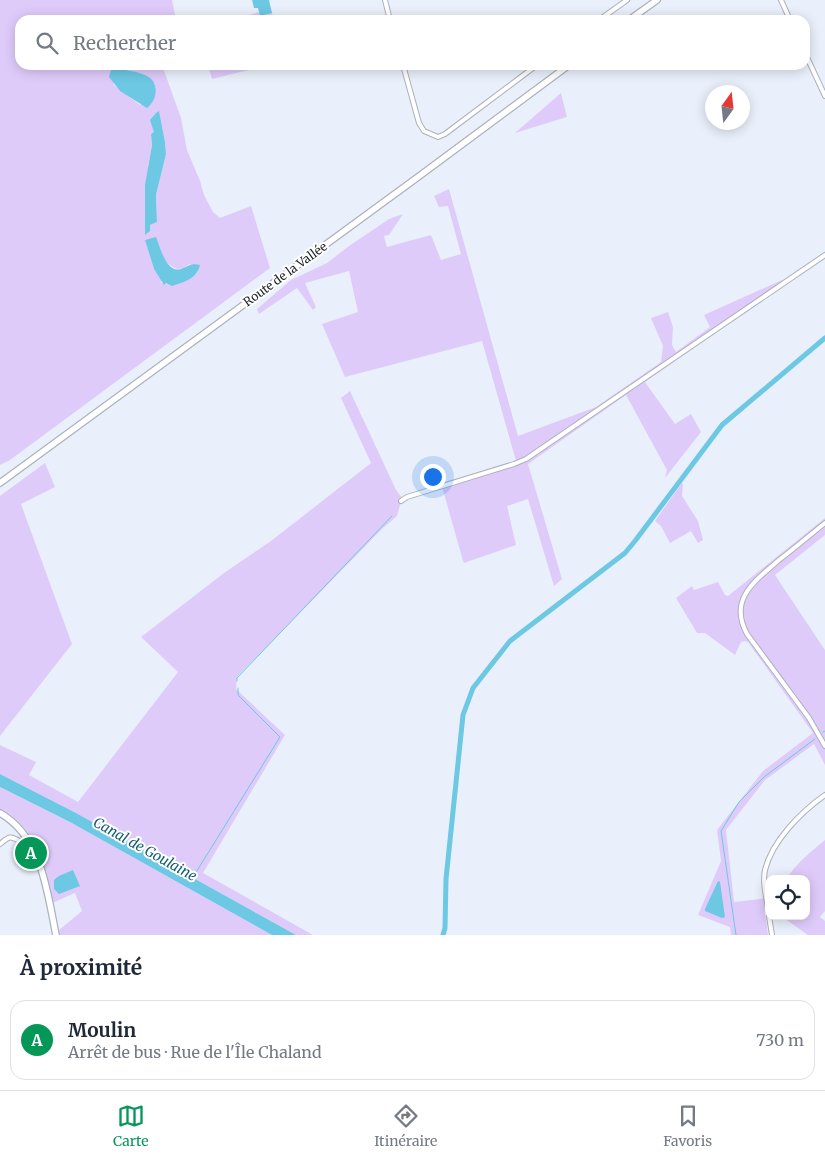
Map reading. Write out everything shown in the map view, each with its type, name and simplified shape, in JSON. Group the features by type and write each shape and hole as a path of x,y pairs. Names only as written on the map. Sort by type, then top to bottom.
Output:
{"main road":[{"path":"636,15 656,0"},
{"name":"Route de la Vallée","path":"0,483 562,70"},
{"path":"0,813 17,825 30,841 37,858 56,935"}],"street":[{"path":"385,0 389,15"},
{"path":"606,15 627,0"},
{"path":"780,0 788,15"},
{"path":"810,64 825,96"},
{"path":"404,70 419,123 424,131 438,136 445,134 530,70"},
{"path":"401,501 526,459 825,255"},
{"path":"825,523 753,583 743,599 741,614 743,626 747,634 809,718 825,746"},
{"path":"765,887 765,870 786,830 825,795"},
{"path":"0,844 13,836 24,843 30,841"},
{"path":"770,920 772,935"}],"shaded area":[{"path":"0,0 172,0 175,15 15,15 15,70 116,70 114,85 140,105 156,88 144,75 122,70 164,70 181,118 187,150 204,195 213,212 220,218 251,206 270,268 10,460 0,465","holes":["159,112 166,154 156,195 157,222 150,225 148,167 152,145 151,134 154,132","145,239 170,265 179,269 190,264 198,272 186,280 177,283 161,283 161,278 154,269"]},
{"path":"259,12 260,15 249,15"},
{"path":"209,70 249,70 212,79"},
{"path":"561,93 567,117 515,133"},
{"path":"449,189 518,436 596,407 661,362 663,346 651,318 668,312 673,327 672,345 676,352 710,327 704,315 782,280 785,286 645,382 675,424 691,414 701,432 665,478 667,470 626,395 528,464 562,579 554,586 528,499 507,506 516,545 464,563 463,561 441,483 516,461 482,341 345,377 322,324 358,312 349,271 305,283 316,307 313,310 297,288 259,314 257,309 291,280 327,263 389,219 403,214 389,235 384,236 387,247 431,235 441,260 461,254 448,206 439,207 434,196"},
{"path":"350,391 396,490 402,498 397,516 237,677 236,689 285,735 203,873 313,935 296,935 76,813 0,774 0,745 36,762 29,775 78,802 178,672 141,637 224,573 271,541 371,463 341,398"},
{"path":"45,463 55,487 21,504 72,644 0,736 0,496"},
{"path":"682,483 682,496 698,521 703,540 698,543 691,531 670,543 661,526 655,521"},
{"path":"825,518 825,535 775,575 825,650 825,765 814,744 765,780 726,830 734,902 765,898 765,920 768,935 731,935 730,927 698,915 721,861 717,830 763,771 813,733 748,642 741,642 735,655 705,633 697,633 676,598 692,586 694,590 718,582 725,595 728,596"},
{"path":"0,787 70,822 272,935 60,935 59,930 82,911 75,893 52,903 39,851 22,826 8,813 0,809"},
{"path":"825,840 825,911 820,917 825,921 825,935 808,935 787,920 810,920 810,875 789,875 804,858"}],"water":[{"path":"252,0 269,0 272,13 260,15 258,8 254,8"},
{"path":"111,70 124,70 142,74 150,78 156,91 151,105 147,108 120,91 109,77"},
{"path":"159,111 166,154 156,195 157,222 150,225 150,231 145,235 145,185 152,145 151,134 154,132 150,120"},
{"path":"156,237 164,258 171,267 181,269 192,265 200,265 193,277 172,286 166,283 164,285 154,269 145,240"},
{"path":"0,774 76,813 296,935 272,935 70,822 0,787"},
{"path":"73,870 80,886 59,894 54,889 54,880"},
{"path":"718,881 720,882 725,917 722,918 705,911"}],"waterway":[{"path":"443,935 445,928 446,879 463,715 473,688 510,641 625,553 722,425 825,338"},
{"path":"237,681 237,678 392,516"},
{"name":"Canal de Goulaine","path":"195,874 280,737 238,695 238,688"},
{"path":"736,935 721,831 739,802 764,777 815,739"}],"place":[{"name":"Moulin","path":"31,853"}]}
